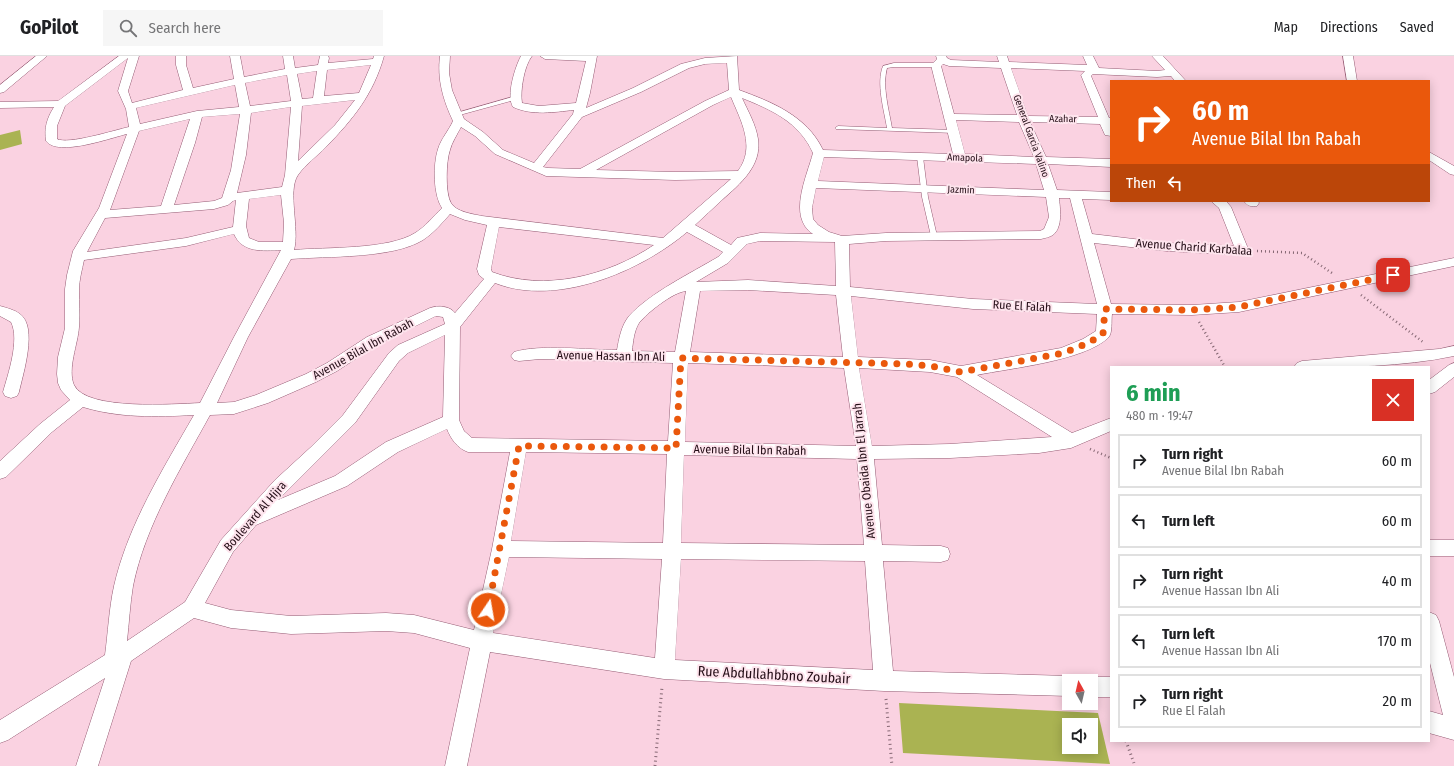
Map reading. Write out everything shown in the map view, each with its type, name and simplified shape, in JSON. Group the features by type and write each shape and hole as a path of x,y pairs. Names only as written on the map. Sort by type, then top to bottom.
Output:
{"street":[{"path":"0,90 42,56"},
{"path":"125,56 61,104 52,120 50,129 52,141 57,144 80,142 197,114 363,96"},
{"path":"0,472 46,428 80,400 69,390 66,383 66,357 72,328 72,289 78,257 101,215 134,128 133,118 123,91 134,56"},
{"path":"181,56 181,65 189,93"},
{"path":"101,215 220,204 226,202 229,198 240,153 246,109 234,56"},
{"path":"87,766 119,658 124,586 139,538 168,476 288,251 290,183 297,103 288,56"},
{"path":"445,56 443,67 444,76 452,108 458,118 499,152 536,168 546,172 675,176 741,175"},
{"path":"494,222 484,269 486,274 492,278 513,284 532,286 570,283 603,274 633,263 665,242 686,226 741,175 752,155 753,140 751,129 734,92 733,58 705,61 685,66 637,90 580,110 528,109 517,105 516,98 520,74 527,56"},
{"path":"536,168 580,110 592,57 565,58 545,56"},
{"path":"1088,56 1092,70"},
{"path":"1157,56 1177,77"},
{"path":"1348,56 1352,80"},
{"path":"129,107 291,72 324,61 378,59 370,83 346,121 290,183 243,196 229,198"},
{"path":"318,100 324,61"},
{"path":"960,158 939,61 949,63 1004,61 1092,70 1157,74 1187,80"},
{"name":"General Garcia Valino","path":"934,236 1041,235 1049,232 1054,217 1052,194 1041,160 1023,118 1004,61"},
{"path":"1092,70 1086,75 1087,80 1108,121 1109,133"},
{"path":"582,173 709,103 734,92 776,109 812,138 819,153 806,204 806,220 815,231 836,239"},
{"path":"0,105 61,104"},
{"path":"166,209 189,143 197,114"},
{"name":"Azahar","path":"950,116 1108,121"},
{"path":"458,118 448,141 442,161 443,200 449,208 470,217 494,222 665,242"},
{"name":"Amapola","path":"819,153 1110,163"},
{"path":"1430,156 1454,171"},
{"name":"Jazmin","path":"811,184 1110,196"},
{"path":"1075,195 1105,309"},
{"path":"243,196 239,229 242,241 250,245 308,253 358,252 407,242 429,229 449,208"},
{"path":"1219,202 1225,207 1242,251"},
{"path":"686,226 732,251"},
{"path":"78,257 186,242 239,229"},
{"path":"678,287 723,260 742,241 754,238 836,239 934,236"},
{"name":"Avenue Charid Karbalaa","path":"1086,238 1167,248 1242,251"},
{"name":"Avenue Obaida Ibn El Jarrah","path":"836,239 851,363 865,453 884,681"},
{"name":"Rue El Falah","path":"623,356 628,331 634,320 659,298 678,287 748,285 843,291 973,304 1105,309 1192,310 1238,307 1454,262"},
{"name":"Boulevard Al Hijra","path":"0,732 119,658 192,608 227,546 281,485 317,452 349,419 394,358 403,349 453,326 492,278"},
{"path":"664,669 672,552 681,358 694,286"},
{"name":"Avenue Hassan Ibn Ali","path":"519,356 540,354 851,363 930,366 961,372 1064,353 1088,343 1103,334 1105,309"},
{"path":"0,311 16,318 20,325 21,335 19,353 11,392"},
{"name":"Avenue Bilal Ibn Rabah","path":"80,400 103,407 147,411 234,408 284,390 332,367 372,341 402,325 435,311 440,311 448,314 452,319 453,326 451,420 457,435 468,445 865,453 950,451 1021,448 1071,441 1110,424"},
{"path":"1312,366 1447,352"},
{"path":"1430,387 1454,369"},
{"path":"961,372 1071,441"},
{"path":"248,522 341,480 392,447 451,420"},
{"path":"456,766 500,549 519,446"},
{"path":"1430,548 1454,548"},
{"path":"500,549 672,552 873,552 941,554"},
{"name":"Rue Abdullahbbno Zoubair","path":"192,608 231,619 291,625 386,622 414,624 481,641 664,669 884,681 1062,686"},
{"path":"1430,625 1454,716"},
{"path":"1098,687 1110,687"},
{"path":"1430,722 1454,729"}],"lane":[{"path":"890,130 883,82 883,69 894,63 939,61"},
{"path":"458,118 516,98"},
{"path":"838,128 954,132"},
{"path":"920,157 926,208 934,236"}],"path":[{"name":"Avenue Charid Karbalaa","path":"1242,251 1302,253 1347,284"},
{"path":"1347,284 1447,352"},
{"path":"1192,310 1224,366"},
{"path":"655,766 664,669"},
{"path":"884,681 892,766"},
{"path":"1126,742 1134,766"}],"building":[{"path":"20,130 22,144 0,150 0,135"},
{"path":"899,703 1098,713 1110,764 903,753"}],"route":[{"path":"488,610 519,446 676,448 681,358 905,364 930,366 961,372 1064,353 1088,343 1103,334 1105,309 1192,310 1238,307 1393,275"}]}
